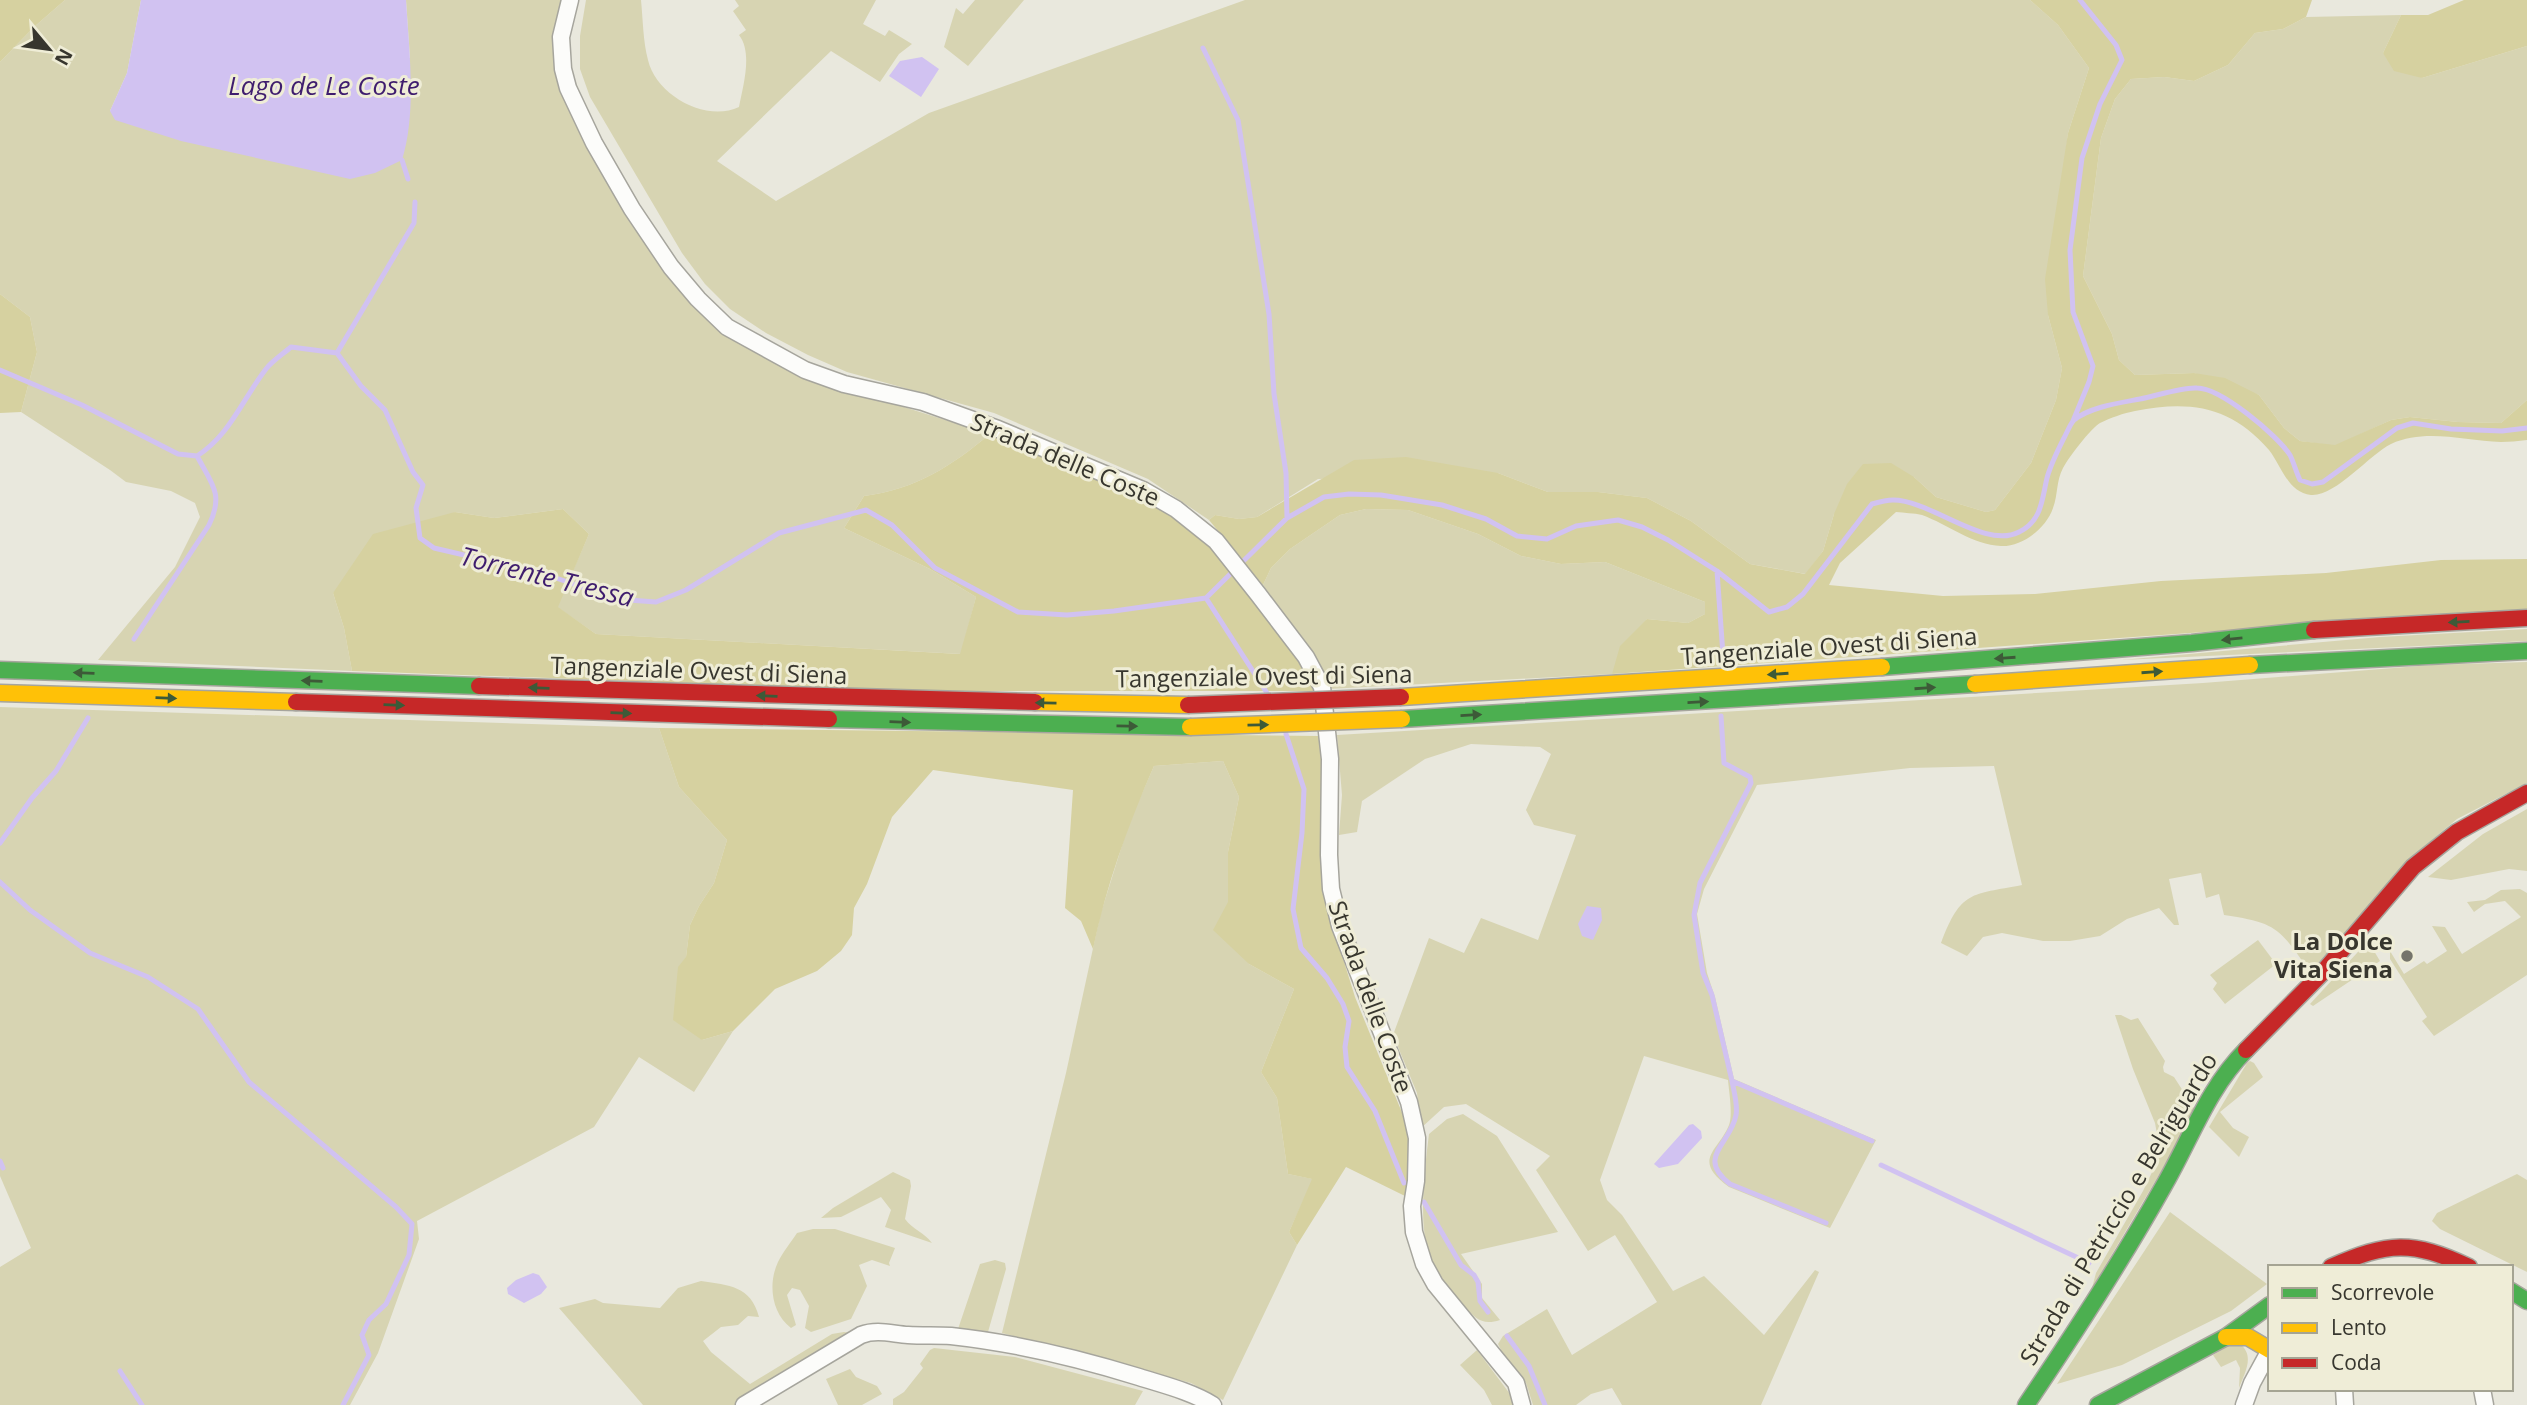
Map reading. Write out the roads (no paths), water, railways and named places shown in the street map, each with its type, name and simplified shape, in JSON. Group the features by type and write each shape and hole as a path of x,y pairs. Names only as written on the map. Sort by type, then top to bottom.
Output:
{"main road":[{"name":"Tangenziale Ovest di Siena","path":"0,670 835,698 1188,705 1401,697 1863,668 2192,643 2317,630 2527,618"},
{"name":"Tangenziale Ovest di Siena","path":"0,693 832,720 1190,727 1402,719 1833,694 2323,660 2527,651"},
{"name":"Strada di Petriccio e Belriguardo","path":"2029,1403 2132,1242 2231,1065 2323,972 2413,867 2456,832 2527,793"},
{"path":"2335,1265 2374,1249 2410,1247 2436,1252 2465,1265"},
{"path":"2341,1265 2352,1257"},
{"path":"2098,1405 2226,1337 2268,1306"},
{"path":"2226,1337 2248,1337 2268,1349"}],"street":[{"name":"Strada delle Coste","path":"570,0 561,37 563,69 568,88 589,132 632,209 671,267 727,327 805,370 844,384 935,406 998,429 1143,490 1177,509 1216,541 1306,657 1322,687 1330,759 1331,889 1340,926 1415,1123 1416,1181 1412,1206 1417,1244 1434,1284 1516,1383 1522,1405"},
{"path":"744,1405 872,1331 992,1341 1101,1365 1185,1391 1213,1405"},
{"path":"2244,1405 2268,1354"}],"water":[{"name":"Lago de Le Coste","path":"141,0 406,0 411,101 402,160 375,173 350,179 181,141 115,120 110,111 127,73"},
{"path":"922,57 939,69 921,97 889,76 900,61"},
{"path":"1587,906 1601,908 1602,920 1593,940 1582,936 1578,924"},
{"path":"1693,1124 1701,1131 1702,1138 1678,1164 1659,1168 1654,1164 1689,1125"},
{"path":"533,1273 539,1275 547,1287 541,1294 524,1303 508,1294 507,1288 516,1280"}],"waterway":[{"path":"2073,421 2093,366 2073,312 2070,250 2082,158 2100,104 2122,60 2116,45 2080,0"},
{"path":"1203,48 1238,120 1269,314 1274,394 1286,473 1287,518"},
{"path":"402,160 408,179"},
{"path":"337,353 414,223 415,202"},
{"name":"Torrente Tressa","path":"0,370 82,405 178,454 197,456 227,427 268,366 291,347 337,353 361,386 385,410 413,472 423,485 416,508 420,538 434,548 545,574 615,599 656,602 686,590 779,533 866,510 892,525 935,568 1018,612 1067,615 1206,598 1287,518 1324,497 1349,494 1381,495 1442,505 1486,519 1517,536 1547,539 1576,526 1618,520 1642,527 1668,540 1717,571 1769,612 1787,607 1803,594 1872,504 1891,500 1908,502 1990,535 2005,536 2019,532 2037,516 2051,467 2074,420 2105,406 2184,389 2207,390 2234,404 2261,425 2290,455 2300,480 2312,484 2323,482 2397,428 2413,423 2451,429 2502,431 2527,428"},
{"path":"134,639 209,525 213,514 216,505 214,489 197,456"},
{"path":"1717,571 1723,655"},
{"path":"1206,598 1267,693"},
{"path":"1721,716 1724,763 1750,777 1751,783 1700,883 1694,915 1703,973 1712,995 1732,1081 1872,1141"},
{"path":"0,843 32,798 56,771 88,718"},
{"path":"1286,734 1304,789 1293,909 1301,948 1327,978 1343,1004 1349,1021 1345,1047 1347,1067 1375,1111 1404,1183"},
{"path":"0,882 30,910 90,953 148,977 198,1009 249,1082 396,1207 412,1224 409,1255 386,1304 369,1320 362,1335 369,1355 343,1405"},
{"path":"1732,1081 1736,1115 1715,1158 1715,1166 1720,1174 1730,1184 1826,1223"},
{"path":"0,1161 3,1168"},
{"path":"1881,1165 2089,1263"},
{"path":"1424,1202 1461,1265 1474,1275 1478,1282 1480,1301 1488,1312"},
{"path":"1507,1336 1529,1366 1545,1405"},
{"path":"120,1371 142,1405"}],"place":[{"name":"La Dolce Vita Siena","path":"2407,956"}]}
